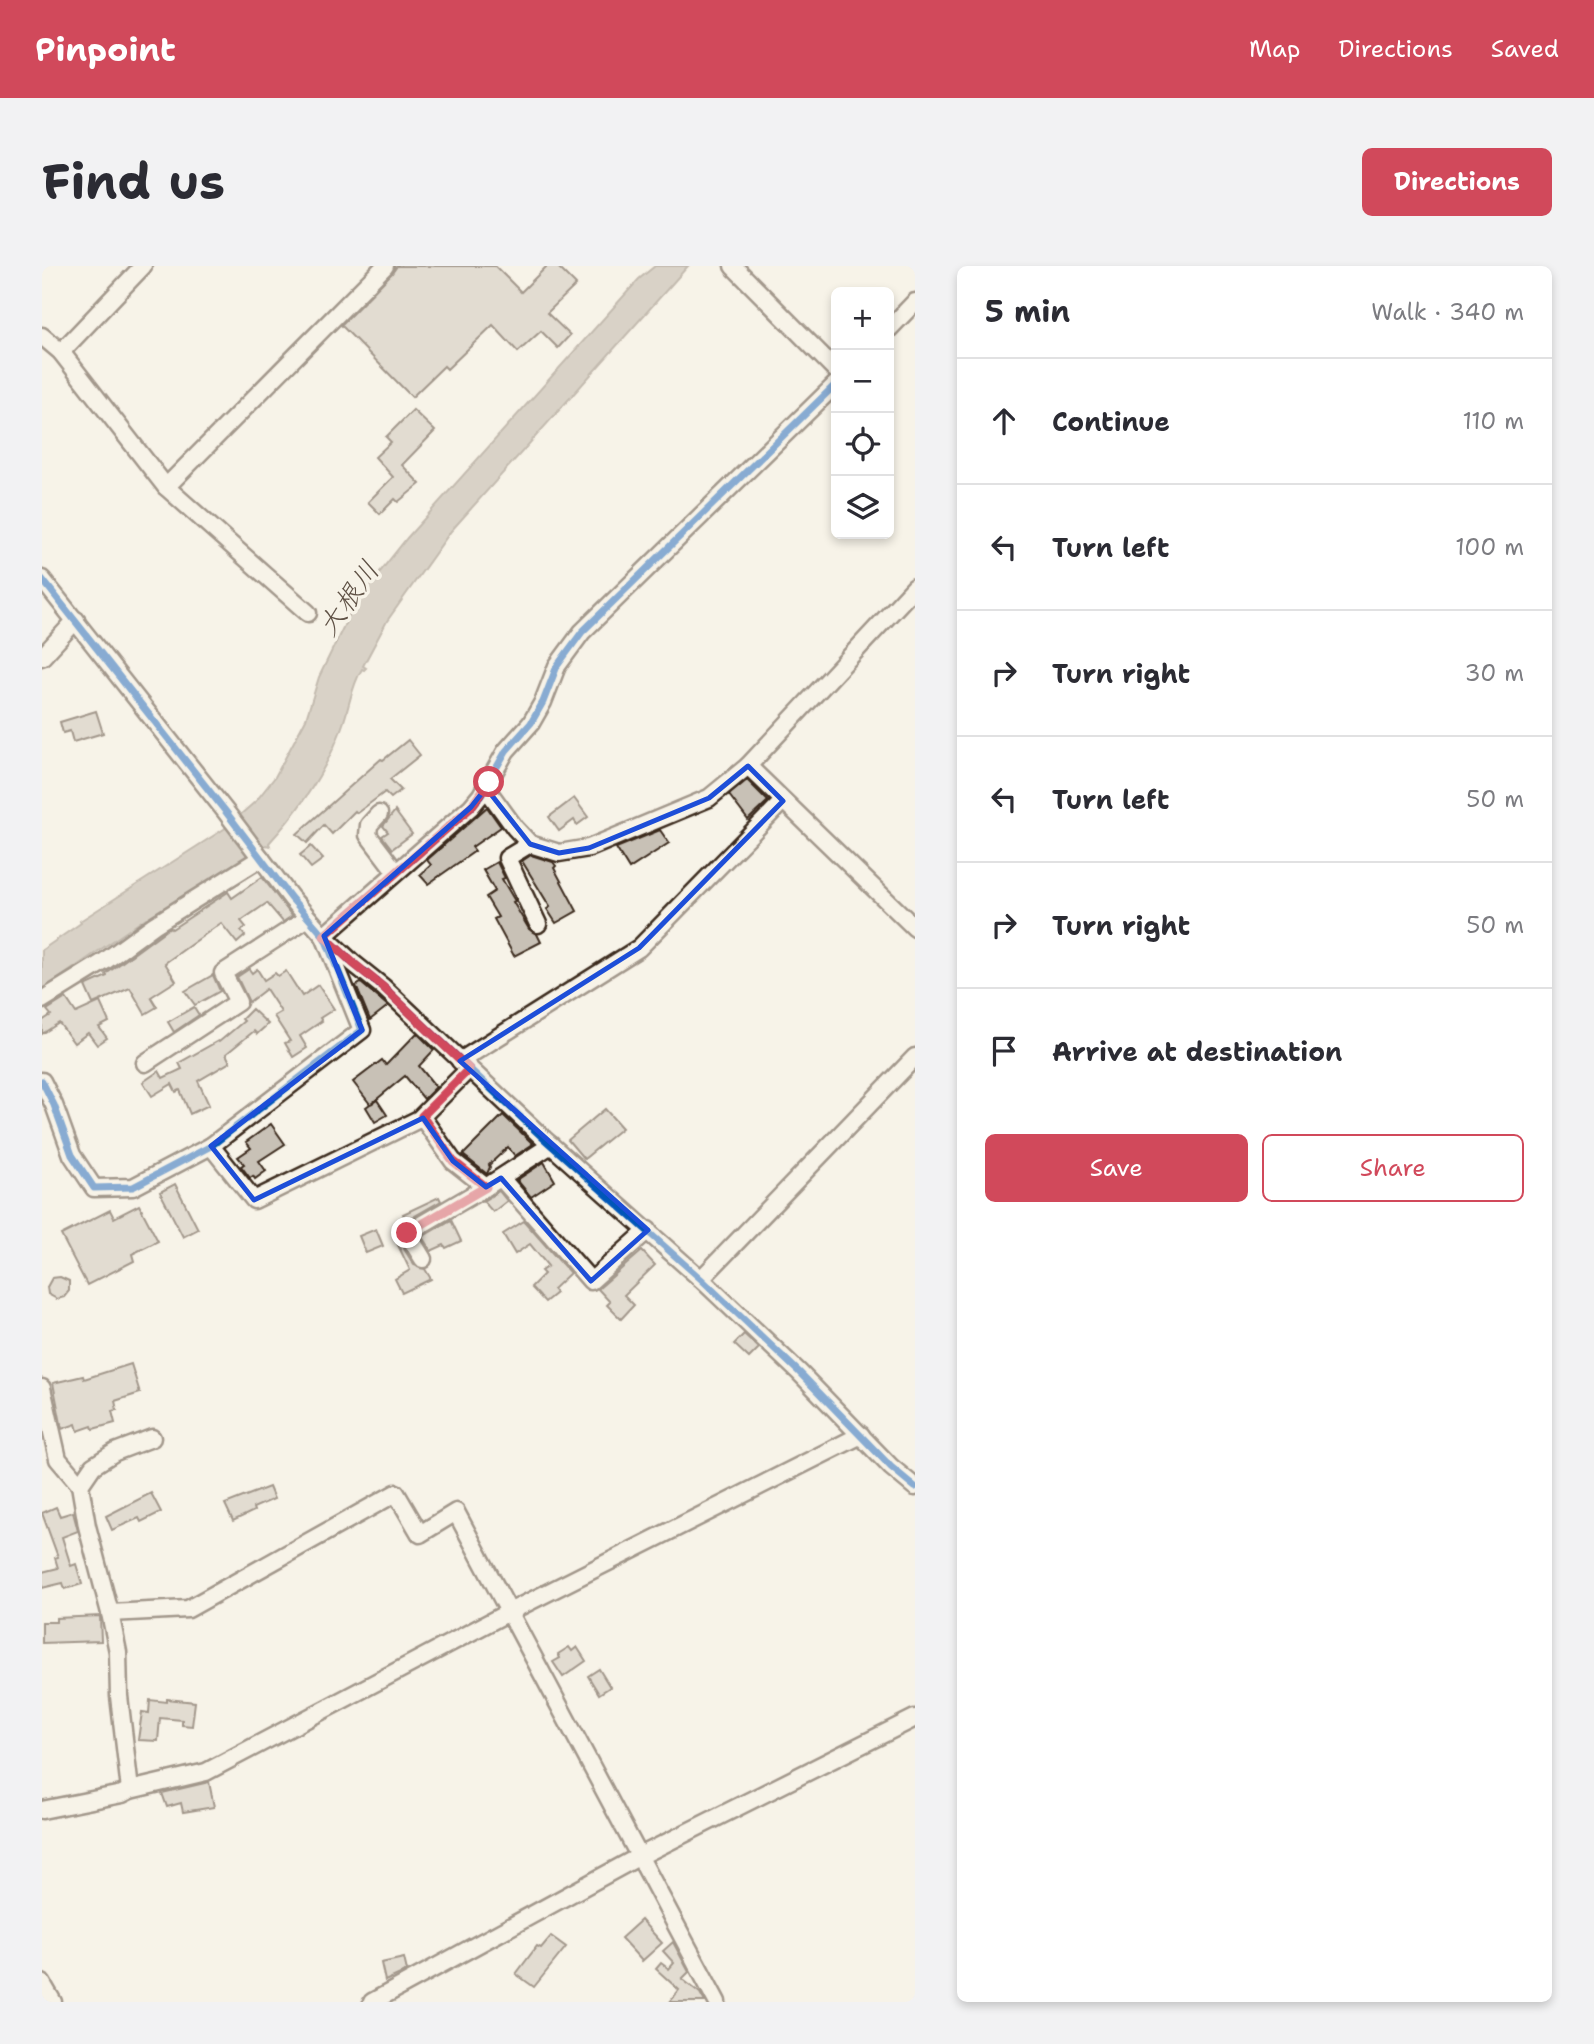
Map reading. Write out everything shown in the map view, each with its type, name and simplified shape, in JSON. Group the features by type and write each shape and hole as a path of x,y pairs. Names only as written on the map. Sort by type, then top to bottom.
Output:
{"street":[{"path":"61,352 143,266"},
{"path":"166,487 385,266"},
{"path":"733,266 831,365"},
{"path":"894,324 915,302"},
{"path":"42,336 61,352 166,487 308,613"},
{"path":"324,936 471,807 486,788 506,751 531,723 543,702 557,666 582,632 831,389"},
{"path":"42,579 324,936 701,1279 915,1488"},
{"path":"486,788 530,844 559,853 589,848 709,798 748,766 915,587"},
{"path":"42,657 76,620"},
{"path":"748,766 915,928"},
{"path":"211,1146 254,1200 422,1116 464,1065 639,948 783,801"},
{"path":"379,814 369,825 368,835 396,872"},
{"path":"530,844 507,858 538,924"},
{"path":"42,1000 261,858"},
{"path":"145,1063 238,1002 223,973 308,918"},
{"path":"42,1081 54,1105 72,1155 94,1188 133,1187 211,1146 362,1030 324,936"},
{"path":"701,1279 915,1057"},
{"path":"422,1116 453,1161 486,1187"},
{"path":"423,1259 407,1233 551,1145"},
{"path":"501,1178 590,1281 648,1230"},
{"path":"42,1388 58,1459 80,1485 87,1526 110,1613 118,1652 119,1696 130,1790"},
{"path":"42,1810 122,1794 206,1772 509,1612 861,1435"},
{"path":"80,1485 93,1465 115,1452 152,1438"},
{"path":"110,1613 188,1609 396,1493 420,1534 456,1512 717,2002"},
{"path":"372,2002 639,1856 915,1718"},
{"path":"42,1983 53,2002"}],"highlighted area":[{"path":"748,766 783,801 639,948 460,1061 648,1230 591,1281 501,1178 486,1187 453,1161 423,1118 254,1200 211,1146 362,1030 324,936 471,807 486,788 530,844 559,853 589,848 709,798"}],"shaded area":[{"name":"大根川","path":"655,266 688,266 451,531 387,621 363,666 366,668 362,669 356,681 331,754 303,801 269,843 270,846 266,845 150,919 146,918 42,990 42,950 81,923 80,921 224,829 256,801 275,777 306,719 319,677 354,605 351,600 356,602 407,538 639,279"}],"building":[{"path":"397,266 495,266 521,292 547,266 557,266 576,285 547,313 570,335 558,348 541,331 518,352 493,325 447,369 444,366 412,397 341,325"},
{"path":"413,410 435,431 402,465 420,484 398,502 395,499 380,514 368,502 393,477 375,457 391,442 386,437"},
{"path":"96,711 103,733 73,742 70,731 63,733 60,722"},
{"path":"408,740 420,755 390,779 401,790 391,798 385,792 357,813 355,811 332,834 324,825 307,843 297,834 381,759"},
{"path":"747,780 768,801 748,820 729,795"},
{"path":"574,798 588,817 577,825 574,820 559,831 549,817"},
{"path":"487,807 501,827 472,847 475,851 428,884 420,875 431,865 427,860"},
{"path":"395,811 412,834 392,849 382,836 388,832 383,826"},
{"path":"660,830 669,843 629,869 616,848"},
{"path":"311,846 323,859 311,868 300,855"},
{"path":"531,855 553,862 577,911 556,923 547,909 550,907 522,861"},
{"path":"497,862 505,878 502,879 515,901 513,902 529,929 537,934 541,942 514,956 494,919 498,917 486,897 495,891 483,870"},
{"path":"262,877 292,916 283,922 267,903 241,921 246,927 241,931 245,936 237,943 221,923 165,963 176,981 151,997 157,1007 145,1014 130,988 93,1004 85,986 107,976 106,974 170,927 172,929 228,892 232,898"},
{"path":"249,969 252,973 257,969 264,980 275,973 278,976 286,971 302,996 318,985 334,1009 300,1036 307,1048 293,1057 285,1043 290,1041 274,1016 281,1012 266,989 249,1002 248,1000 237,977"},
{"path":"213,975 220,991 195,1005 185,991"},
{"path":"361,983 388,1006 370,1020 356,986"},
{"path":"66,998 76,1013 100,1002 109,1022 99,1027 107,1038 97,1045 88,1033 74,1043 59,1023 42,1034 42,1021 51,1015 47,1010"},
{"path":"194,1007 199,1015 174,1032 168,1022"},
{"path":"252,1009 268,1024 257,1034 254,1031 226,1054 230,1062 198,1081 209,1105 190,1114 180,1090 176,1092 172,1084 152,1096 143,1082 159,1071 163,1078 182,1069 179,1063 219,1042 244,1021 242,1019"},
{"path":"417,1033 434,1050 419,1066 436,1087 424,1099 405,1076 371,1104 377,1100 387,1115 375,1122 366,1107 370,1104 353,1082 382,1060 386,1065"},
{"path":"605,1109 622,1128 584,1159 568,1140"},
{"path":"503,1115 533,1144 515,1156 508,1147 489,1165 487,1174 463,1155"},
{"path":"271,1124 285,1144 259,1161 266,1171 255,1179 253,1176 250,1178 238,1157 251,1148 246,1142"},
{"path":"544,1162 555,1181 531,1197 517,1180"},
{"path":"175,1184 198,1229 183,1237 160,1192"},
{"path":"499,1191 507,1201 493,1212 483,1201"},
{"path":"439,1197 441,1201 406,1221 403,1214"},
{"path":"139,1205 158,1241 132,1254 134,1261 87,1285 61,1235 110,1210 114,1218"},
{"path":"451,1220 461,1241 431,1251 422,1237"},
{"path":"524,1221 570,1273 553,1289 556,1293 545,1302 531,1287 544,1274 541,1271 548,1266 530,1244 515,1254 503,1234"},
{"path":"376,1229 383,1246 366,1253 359,1236"},
{"path":"401,1244 414,1265 425,1269 431,1279 402,1293 395,1279 410,1270 398,1245"},
{"path":"642,1251 655,1265 624,1295 634,1305 621,1319 607,1305 610,1302 598,1289"},
{"path":"60,1277 69,1281 69,1291 64,1297 57,1299 48,1294 47,1287 52,1278"},
{"path":"744,1334 759,1348 749,1358 734,1344"},
{"path":"131,1364 140,1393 115,1401 117,1410 112,1411 115,1423 78,1431 76,1424 62,1429 53,1383 83,1376 84,1379"},
{"path":"269,1487 274,1499 233,1521 225,1504"},
{"path":"151,1493 161,1512 141,1522 139,1518 112,1530 106,1516"},
{"path":"56,1507 60,1516 73,1512 78,1531 62,1537 71,1566 76,1564 82,1584 65,1589 63,1583 42,1588 42,1572 58,1568 55,1558 58,1557 42,1513"},
{"path":"100,1616 101,1641 42,1643 42,1622 56,1622 56,1618"},
{"path":"569,1647 572,1651 577,1647 586,1661 563,1677 553,1662 560,1658 558,1654"},
{"path":"599,1669 610,1687 599,1694 588,1676"},
{"path":"167,1699 195,1702 192,1726 182,1725 182,1720 160,1718 158,1741 138,1740 142,1712 149,1713 150,1700 167,1702"},
{"path":"209,1782 214,1807 183,1812 181,1803 167,1807 162,1793"},
{"path":"641,1920 662,1943 642,1961 621,1938"},
{"path":"551,1936 566,1947 534,1987 516,1974 537,1946 541,1948"},
{"path":"673,1942 689,1972 682,1979 700,1993 705,2002 670,2002 679,1990 656,1969 661,1963 669,1969 674,1963 663,1951"},
{"path":"404,1958 407,1971 385,1981 381,1963"}],"cycle path":[{"path":"42,1081 54,1105 72,1155 94,1188 133,1187 211,1146 362,1030 324,936 471,807 481,795 506,751 531,723 543,702 557,666 582,632 831,389"},
{"path":"42,579 291,898 324,936 383,987 544,1139 701,1279 799,1372 891,1467 915,1487"}],"route":[{"path":"407,1233 486,1187 453,1161 422,1116 469,1069 383,987 324,936 471,807 489,782"}]}
